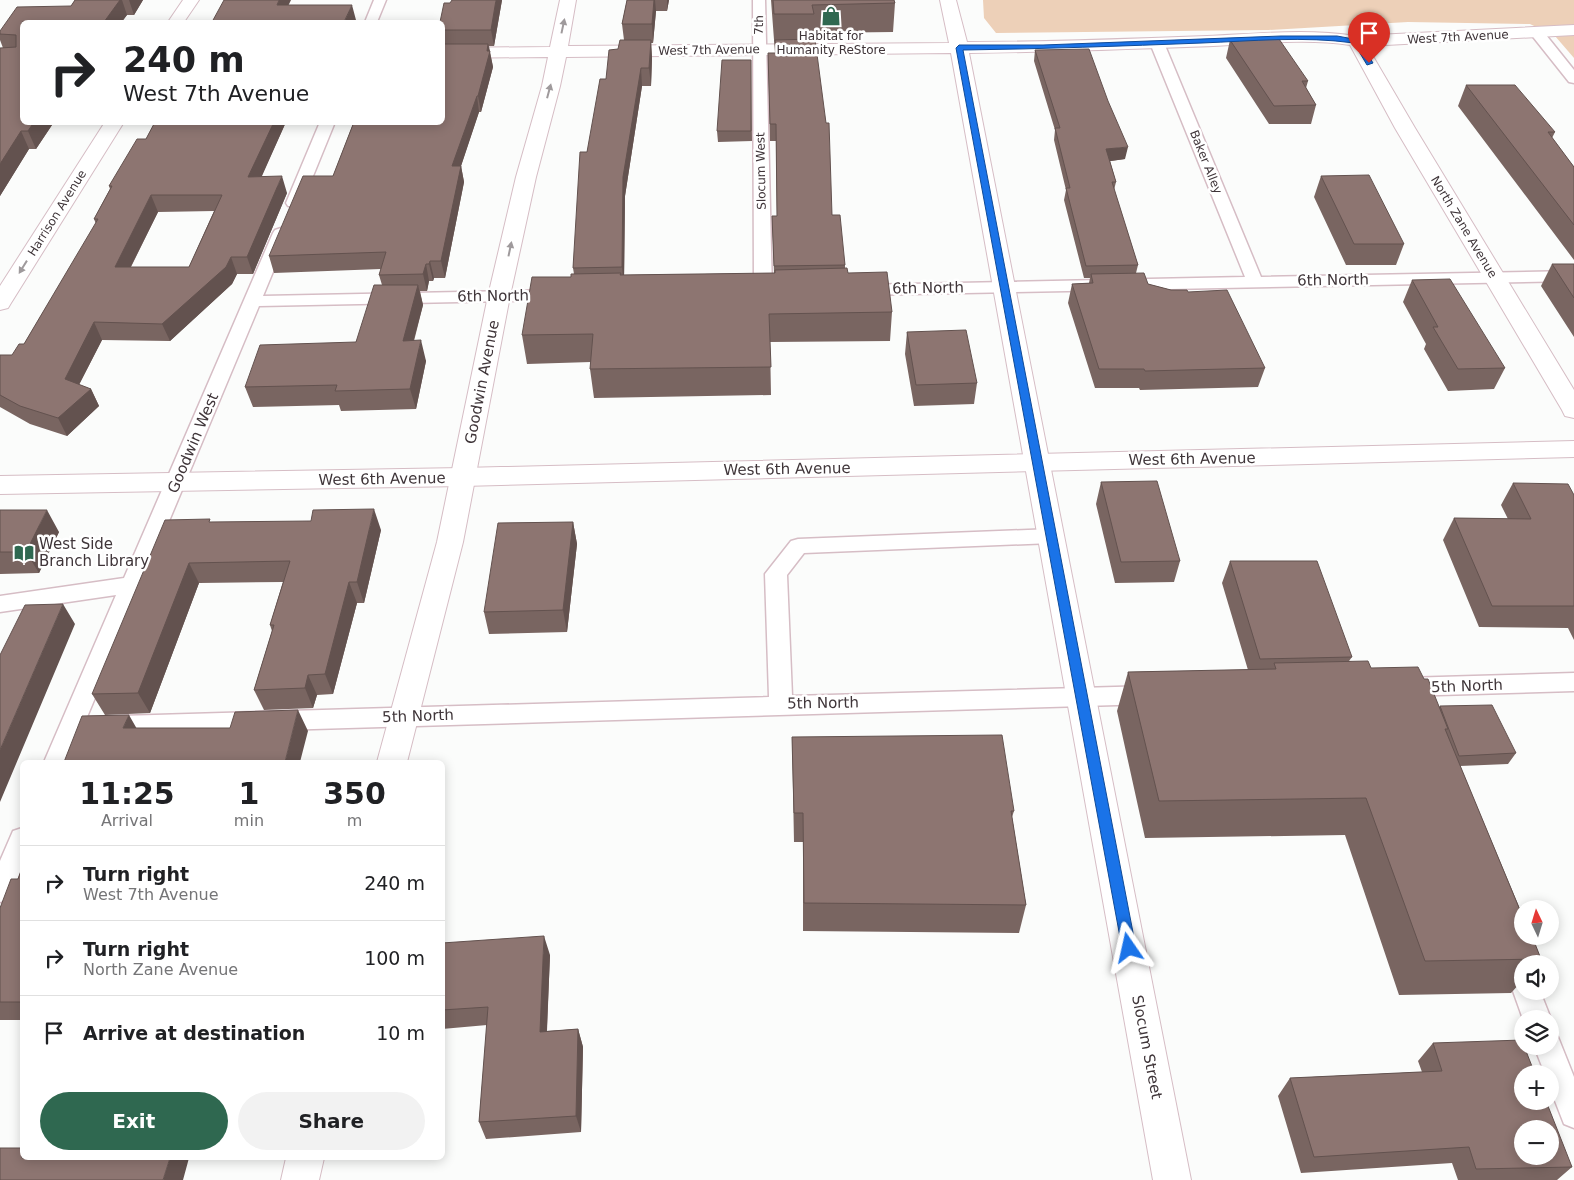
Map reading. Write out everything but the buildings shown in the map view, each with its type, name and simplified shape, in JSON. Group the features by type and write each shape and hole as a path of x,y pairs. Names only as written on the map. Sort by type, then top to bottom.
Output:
{"street":[{"path":"177,20 190,0"},
{"name":"Goodwin Avenue","path":"392,760 402,717 450,542 499,296 526,177 551,86 568,0"},
{"name":"Slocum Street","path":"948,0 1005,287 1172,1180"},
{"name":"West 7th Avenue","path":"445,53 959,48 1281,38 1337,38 1356,41 1574,30"},
{"name":"North Zane Avenue","path":"1356,41 1574,410"},
{"name":"Harrison Avenue","path":"0,303 112,125"},
{"name":"West 6th Avenue","path":"0,485 463,477 1574,449"},
{"path":"300,1180 305,1160"}],"lane":[{"path":"372,20 380,0"},
{"name":"7th","path":"759,0 759,50"},
{"path":"1537,33 1574,79"},
{"name":"Baker Alley","path":"1157,43 1255,282"},
{"name":"Slocum West","path":"759,50 763,291"},
{"name":"Goodwin West","path":"57,760 327,125"},
{"name":"6th North","path":"840,290 1574,276"},
{"path":"743,292 782,291"},
{"name":"6th North","path":"252,301 577,295"},
{"path":"781,704 776,574 798,546 1052,536"},
{"path":"0,604 132,585"},
{"name":"5th North","path":"1378,688 1411,697 1574,682"},
{"name":"5th North","path":"71,727 781,704 1170,694"},
{"path":"0,891 20,844"},
{"path":"1551,1055 1574,1114"}],"shaded area":[{"path":"983,0 1574,0 1574,58 1555,36 1530,24 1408,22 1268,30 996,33 984,18"}],"place":[{"name":"Habitat for Humanity ReStore","path":"831,16"},
{"name":"West Side Branch Library","path":"24,553"}],"route":[{"path":"1129,948 959,48 1337,38 1356,41 1369,63"}]}
